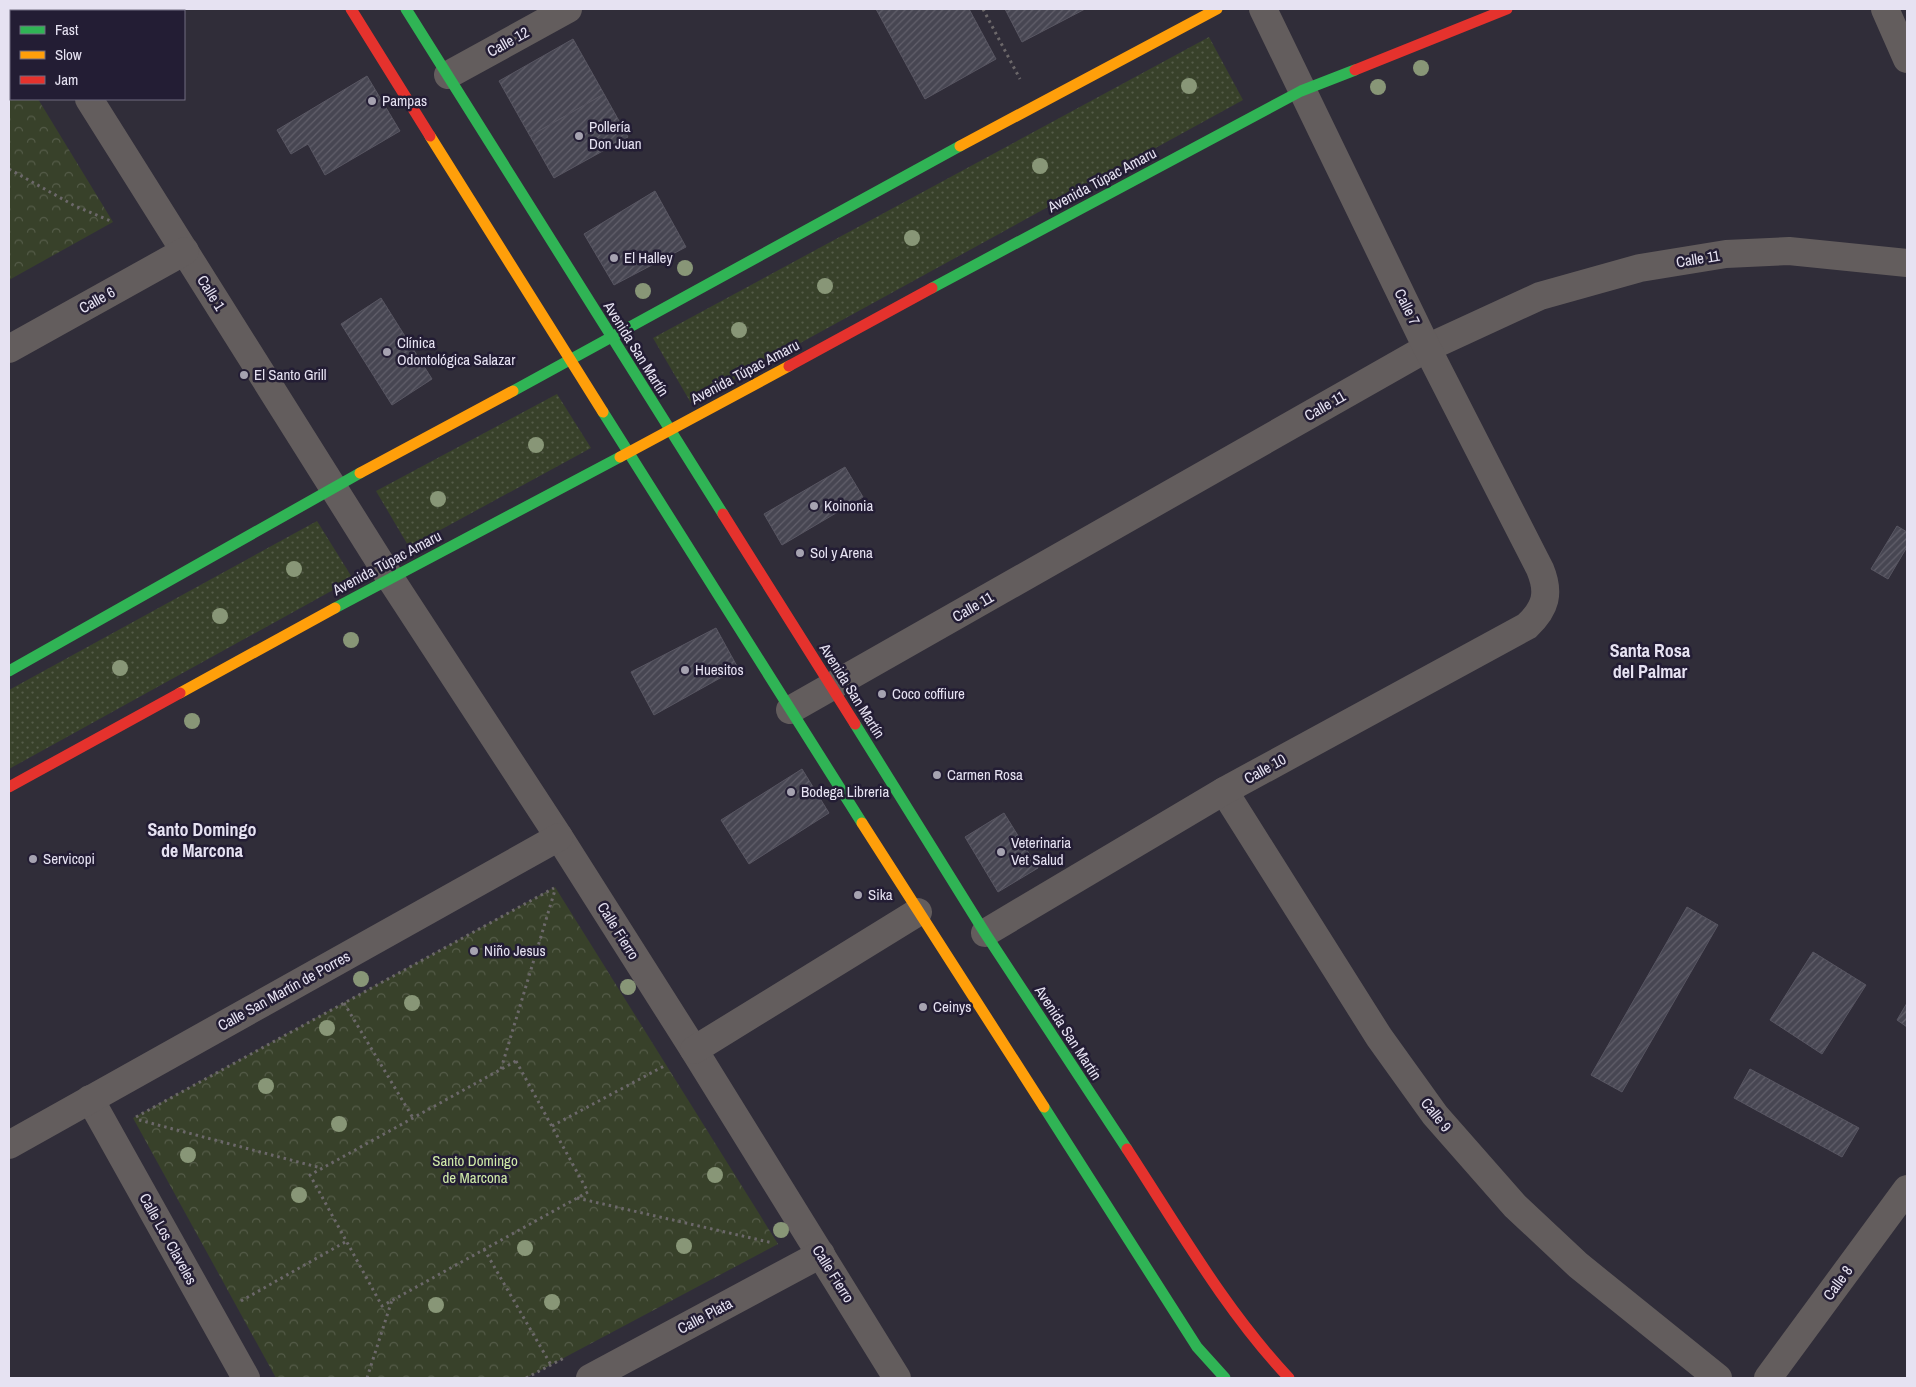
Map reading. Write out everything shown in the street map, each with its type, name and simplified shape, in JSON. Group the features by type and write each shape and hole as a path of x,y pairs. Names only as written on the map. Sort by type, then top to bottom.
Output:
{"main road":[{"path":"351,9 918,912 1197,1347 1224,1378"},
{"name":"Avenida San Martín","path":"406,9 985,933 1224,1297 1263,1350 1289,1378"},
{"path":"9,671 333,487 611,338 1034,106 1217,9"},
{"name":"Avenida Túpac Amaru","path":"9,787 390,578 629,453 976,264 1301,91 1507,9"}],"street":[{"name":"Calle 12","path":"448,75 568,9"},
{"name":"Calle 7","path":"1262,9 1427,348 1540,569 1545,587 1543,606"},
{"path":"1885,9 1907,59"},
{"name":"Calle 1","path":"90,100 333,487"},
{"name":"Calle 6","path":"9,349 185,251"},
{"name":"Calle 11","path":"790,710 1427,348 1540,296 1640,268 1726,254 1789,251 1907,263"},
{"name":"Calle Fierro","path":"333,487 694,1050 897,1378"},
{"name":"Calle 10","path":"985,933 1224,791 1527,626 1543,606"},
{"name":"Calle 9","path":"1224,791 1378,1037 1435,1115 1515,1206 1578,1265 1718,1378"},
{"name":"Calle San Martín de Porres","path":"9,1145 559,837"},
{"path":"694,1050 918,912"},
{"name":"Calle Los Claveles","path":"90,1099 246,1378"},
{"name":"Calle 8","path":"1768,1378 1907,1189"},
{"name":"Calle Plata","path":"590,1378 821,1254"}],"path":[{"path":"983,9 1034,106"},
{"path":"9,169 74,206 112,222"},
{"path":"555,887 561,896"},
{"path":"133,1118 555,887"},
{"path":"501,1069 555,887"},
{"path":"344,1003 413,1118"},
{"path":"661,1056 672,1073"},
{"path":"516,1061 588,1192 382,1306 310,1174 501,1069 516,1061"},
{"path":"552,1126 666,1065"},
{"path":"133,1118 138,1127"},
{"path":"133,1118 322,1168"},
{"path":"576,1198 778,1244 773,1236"},
{"path":"236,1304 347,1240"},
{"path":"484,1249 552,1365"},
{"path":"367,1378 392,1300"}],"green space":[{"path":"1209,37 1243,100 691,403 653,338"},
{"path":"9,51 10,100 39,100 113,222 9,280"},
{"path":"557,394 591,448 409,547 376,491"},
{"path":"317,521 353,579 9,769 9,690"},
{"name":"Santo Domingo de Marcona","path":"555,887 778,1244 526,1378 276,1378 133,1118"}],"building":[{"path":"876,9 969,9 996,59 925,99"},
{"path":"1005,9 1085,9 1022,42"},
{"path":"573,39 604,94 530,136 499,81"},
{"path":"367,76 400,131 325,175 308,144 291,154 277,130"},
{"name":"Pollería Don Juan","path":"604,94 628,137 554,178 530,136"},
{"path":"655,191 686,247 614,285 584,234"},
{"name":"Clínica Odontológica Salazar","path":"381,298 432,379 392,405 341,324"},
{"name":"Koinonia","path":"845,467 863,497 782,545 764,514"},
{"path":"1897,526 1907,532 1907,547 1888,579 1871,569"},
{"name":"Huesitos","path":"716,628 738,668 654,715 631,672"},
{"path":"802,769 829,813 749,864 721,820"},
{"name":"Veterinaria Vet Salud","path":"1004,813 1038,868 998,892 965,837"},
{"path":"1687,907 1718,925 1622,1092 1591,1075"},
{"path":"1813,952 1866,985 1822,1054 1770,1020"},
{"path":"1907,1003 1907,1027 1897,1020"},
{"path":"1750,1069 1859,1128 1842,1157 1734,1098"}],"traffic: fast":[{"path":"406,9 723,514"},
{"path":"932,288 1301,91 1355,70"},
{"path":"513,391 960,146"},
{"path":"603,412 862,823"},
{"path":"335,608 620,457"},
{"path":"9,671 360,473"},
{"path":"855,724 985,933 1127,1149"},
{"path":"1044,1107 1197,1347 1225,1378"}],"traffic: slow":[{"path":"960,146 1217,9"},
{"path":"430,136 603,412"},
{"path":"620,457 789,366"},
{"path":"360,473 513,391"},
{"path":"180,693 335,608"},
{"path":"862,823 1044,1107"}],"traffic: jam":[{"path":"351,9 430,136"},
{"path":"1355,70 1507,9"},
{"path":"789,366 932,288"},
{"path":"723,514 855,724"},
{"path":"9,787 180,693"},
{"path":"1127,1149 1223,1296 1266,1352 1289,1378"}],"place":[{"name":"Pampas","path":"372,101"},
{"name":"Pollería Don Juan","path":"579,136"},
{"name":"El Halley","path":"614,258"},
{"name":"Clínica Odontológica Salazar","path":"387,352"},
{"name":"El Santo Grill","path":"244,375"},
{"name":"Koinonia","path":"814,506"},
{"name":"Sol y Arena","path":"800,553"},
{"name":"Huesitos","path":"685,670"},
{"name":"Coco coffiure","path":"882,694"},
{"name":"Carmen Rosa","path":"937,775"},
{"name":"Bodega Libreria","path":"791,792"},
{"name":"Veterinaria Vet Salud","path":"1001,852"},
{"name":"Servicopi","path":"33,859"},
{"name":"Sika","path":"858,895"},
{"name":"Niño Jesus","path":"474,951"},
{"name":"Ceinys","path":"923,1007"}],"district":[{"name":"Santa Rosa del Palmar","path":"1650,661"},
{"name":"Santo Domingo de Marcona","path":"202,840"}]}
